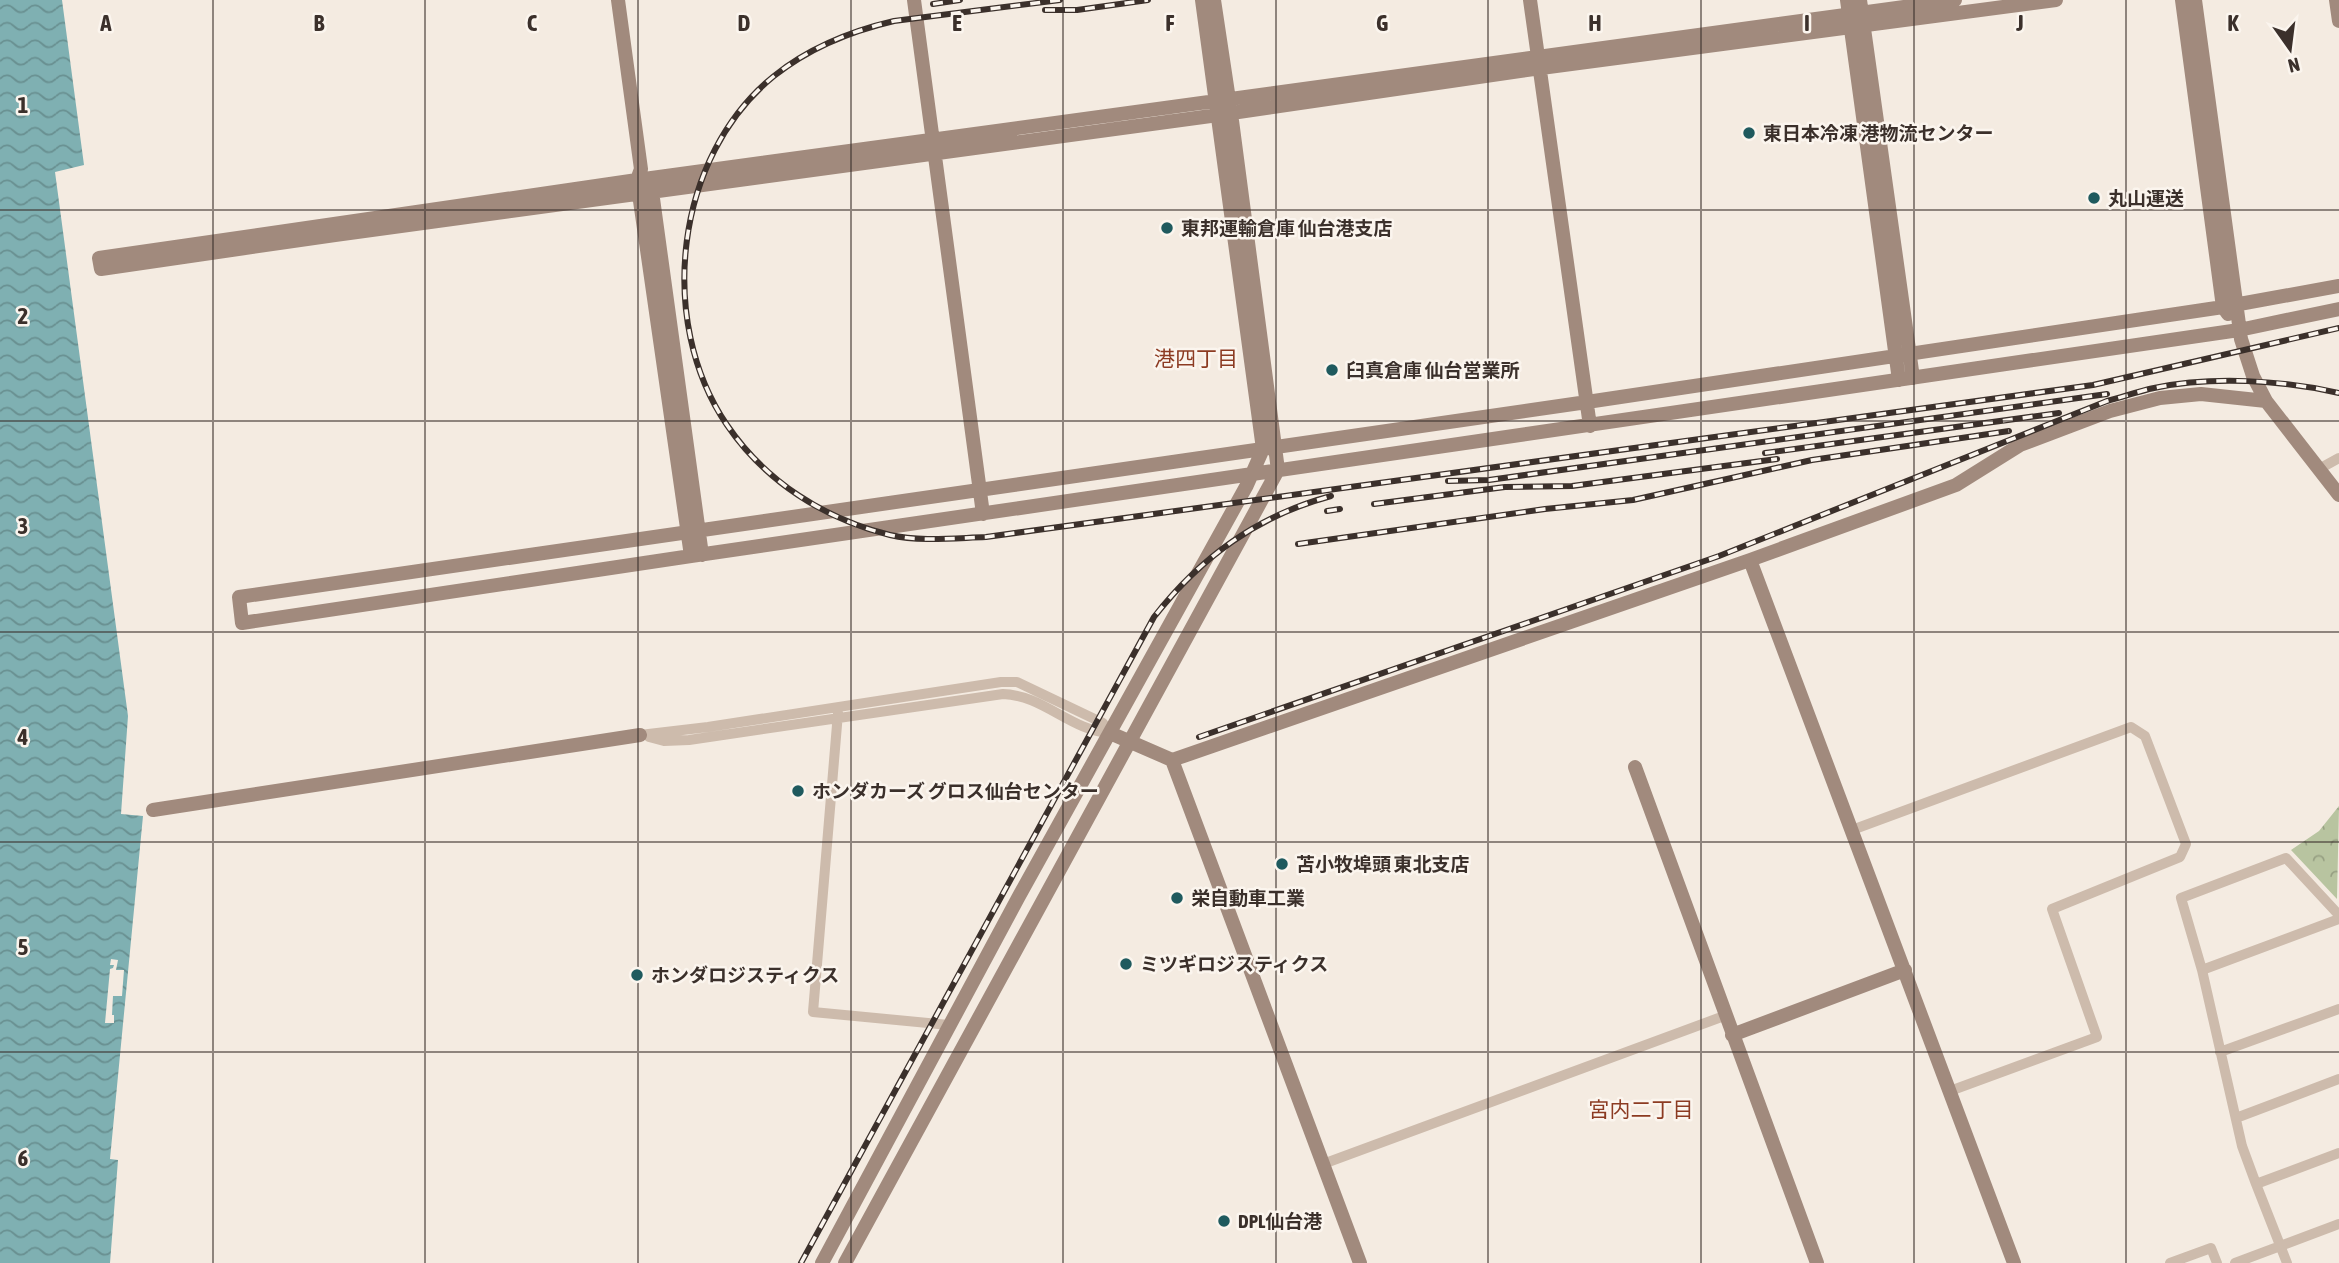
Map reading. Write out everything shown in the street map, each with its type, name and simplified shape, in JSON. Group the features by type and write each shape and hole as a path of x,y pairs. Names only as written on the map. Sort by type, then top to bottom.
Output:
{"street":[{"path":"618,0 696,556"},
{"path":"914,0 983,514"},
{"path":"1202,0 1223,107"},
{"path":"845,1263 1278,470 1270,448 1223,107 1213,0"},
{"path":"1531,0 1590,426"},
{"path":"644,182 101,269 99,258 644,182 934,147 1223,107 1955,0"},
{"path":"1855,13 2056,0"},
{"path":"2182,0 2231,306 2253,376 2266,401 2339,495"},
{"path":"2195,0 2231,306"},
{"path":"2336,0 2339,21"},
{"path":"1855,13 1906,379"},
{"path":"2339,286 2231,306 1587,402 239,597 242,622 2239,330 2339,309"},
{"path":"1172,760 1750,560 1956,485 2020,445 2131,404 2201,394 2266,401"},
{"path":"822,1263 949,1025 1270,448"},
{"path":"2319,470 2339,458"},
{"path":"1750,560 2014,1263"},
{"path":"153,810 640,735 664,741 689,740 838,713 1003,694 1026,697 1091,731 1110,733 1172,760 1360,1263"},
{"path":"838,713 813,1012 949,1025"},
{"path":"1852,830 2131,727 2145,736 2186,844 2180,858 2052,909 2097,1037 1950,1091"},
{"path":"1635,767 1724,1016 1817,1263"},
{"path":"2202,970 2339,917 2286,858 2181,898 2202,970 2242,1146 2287,1263"},
{"path":"1731,1035 1905,970"},
{"path":"2220,1052 2339,1009"},
{"path":"1323,1164 1724,1016"},
{"path":"2236,1118 2339,1079"},
{"path":"2256,1184 2339,1153"},
{"path":"2235,1263 2339,1224"},
{"path":"2170,1263 2211,1248 2217,1263"}],"green space":[{"path":"2339,806 2337,899 2291,850 2319,831"}],"water":[{"path":"0,0 62,0 84,165 55,172 128,716 121,814 143,816 110,1159 118,1160 110,1263 0,1263"}],"pier":[{"path":"111,959 118,960 116,970 124,970 122,996 113,996 114,1023 105,1023 110,969 114,965 110,965"}],"railway":[{"path":"933,4 960,0"},
{"path":"1060,0 894,21 831,42 801,57 774,76 741,110 715,150 697,194 687,242 685,290 690,338 705,383 727,425 759,464 798,495 842,519 901,537 986,537 2093,385 2339,328"},
{"path":"1045,10 1077,10 1148,0"},
{"path":"1199,737 1719,556 2107,401 2176,384 2223,381 2294,385 2339,393"},
{"path":"1448,481 1489,480 2107,394"},
{"path":"1765,453 2059,413"},
{"path":"1298,544 1545,509 1633,500 1812,460 2009,431"},
{"path":"1374,504 1505,487 1572,486 1777,459"},
{"path":"801,1263 1154,617 1191,576 1232,542 1279,515 1331,496"},
{"path":"1327,511 1340,509"}],"place":[{"name":"東日本冷凍 港物流センター","path":"1749,133"},
{"name":"丸山運送","path":"2094,198"},
{"name":"東邦運輸倉庫 仙台港支店","path":"1167,228"},
{"name":"臼真倉庫 仙台営業所","path":"1332,370"},
{"name":"ホンダカーズ グロス仙台センター","path":"798,791"},
{"name":"苫小牧埠頭 東北支店","path":"1282,864"},
{"name":"栄自動車工業","path":"1177,898"},
{"name":"ミツギロジスティクス","path":"1126,964"},
{"name":"ホンダロジスティクス","path":"637,975"},
{"name":"DPL仙台港","path":"1224,1221"}],"district":[{"name":"港四丁目","path":"1196,359"},
{"name":"宮内二丁目","path":"1641,1110"}]}
